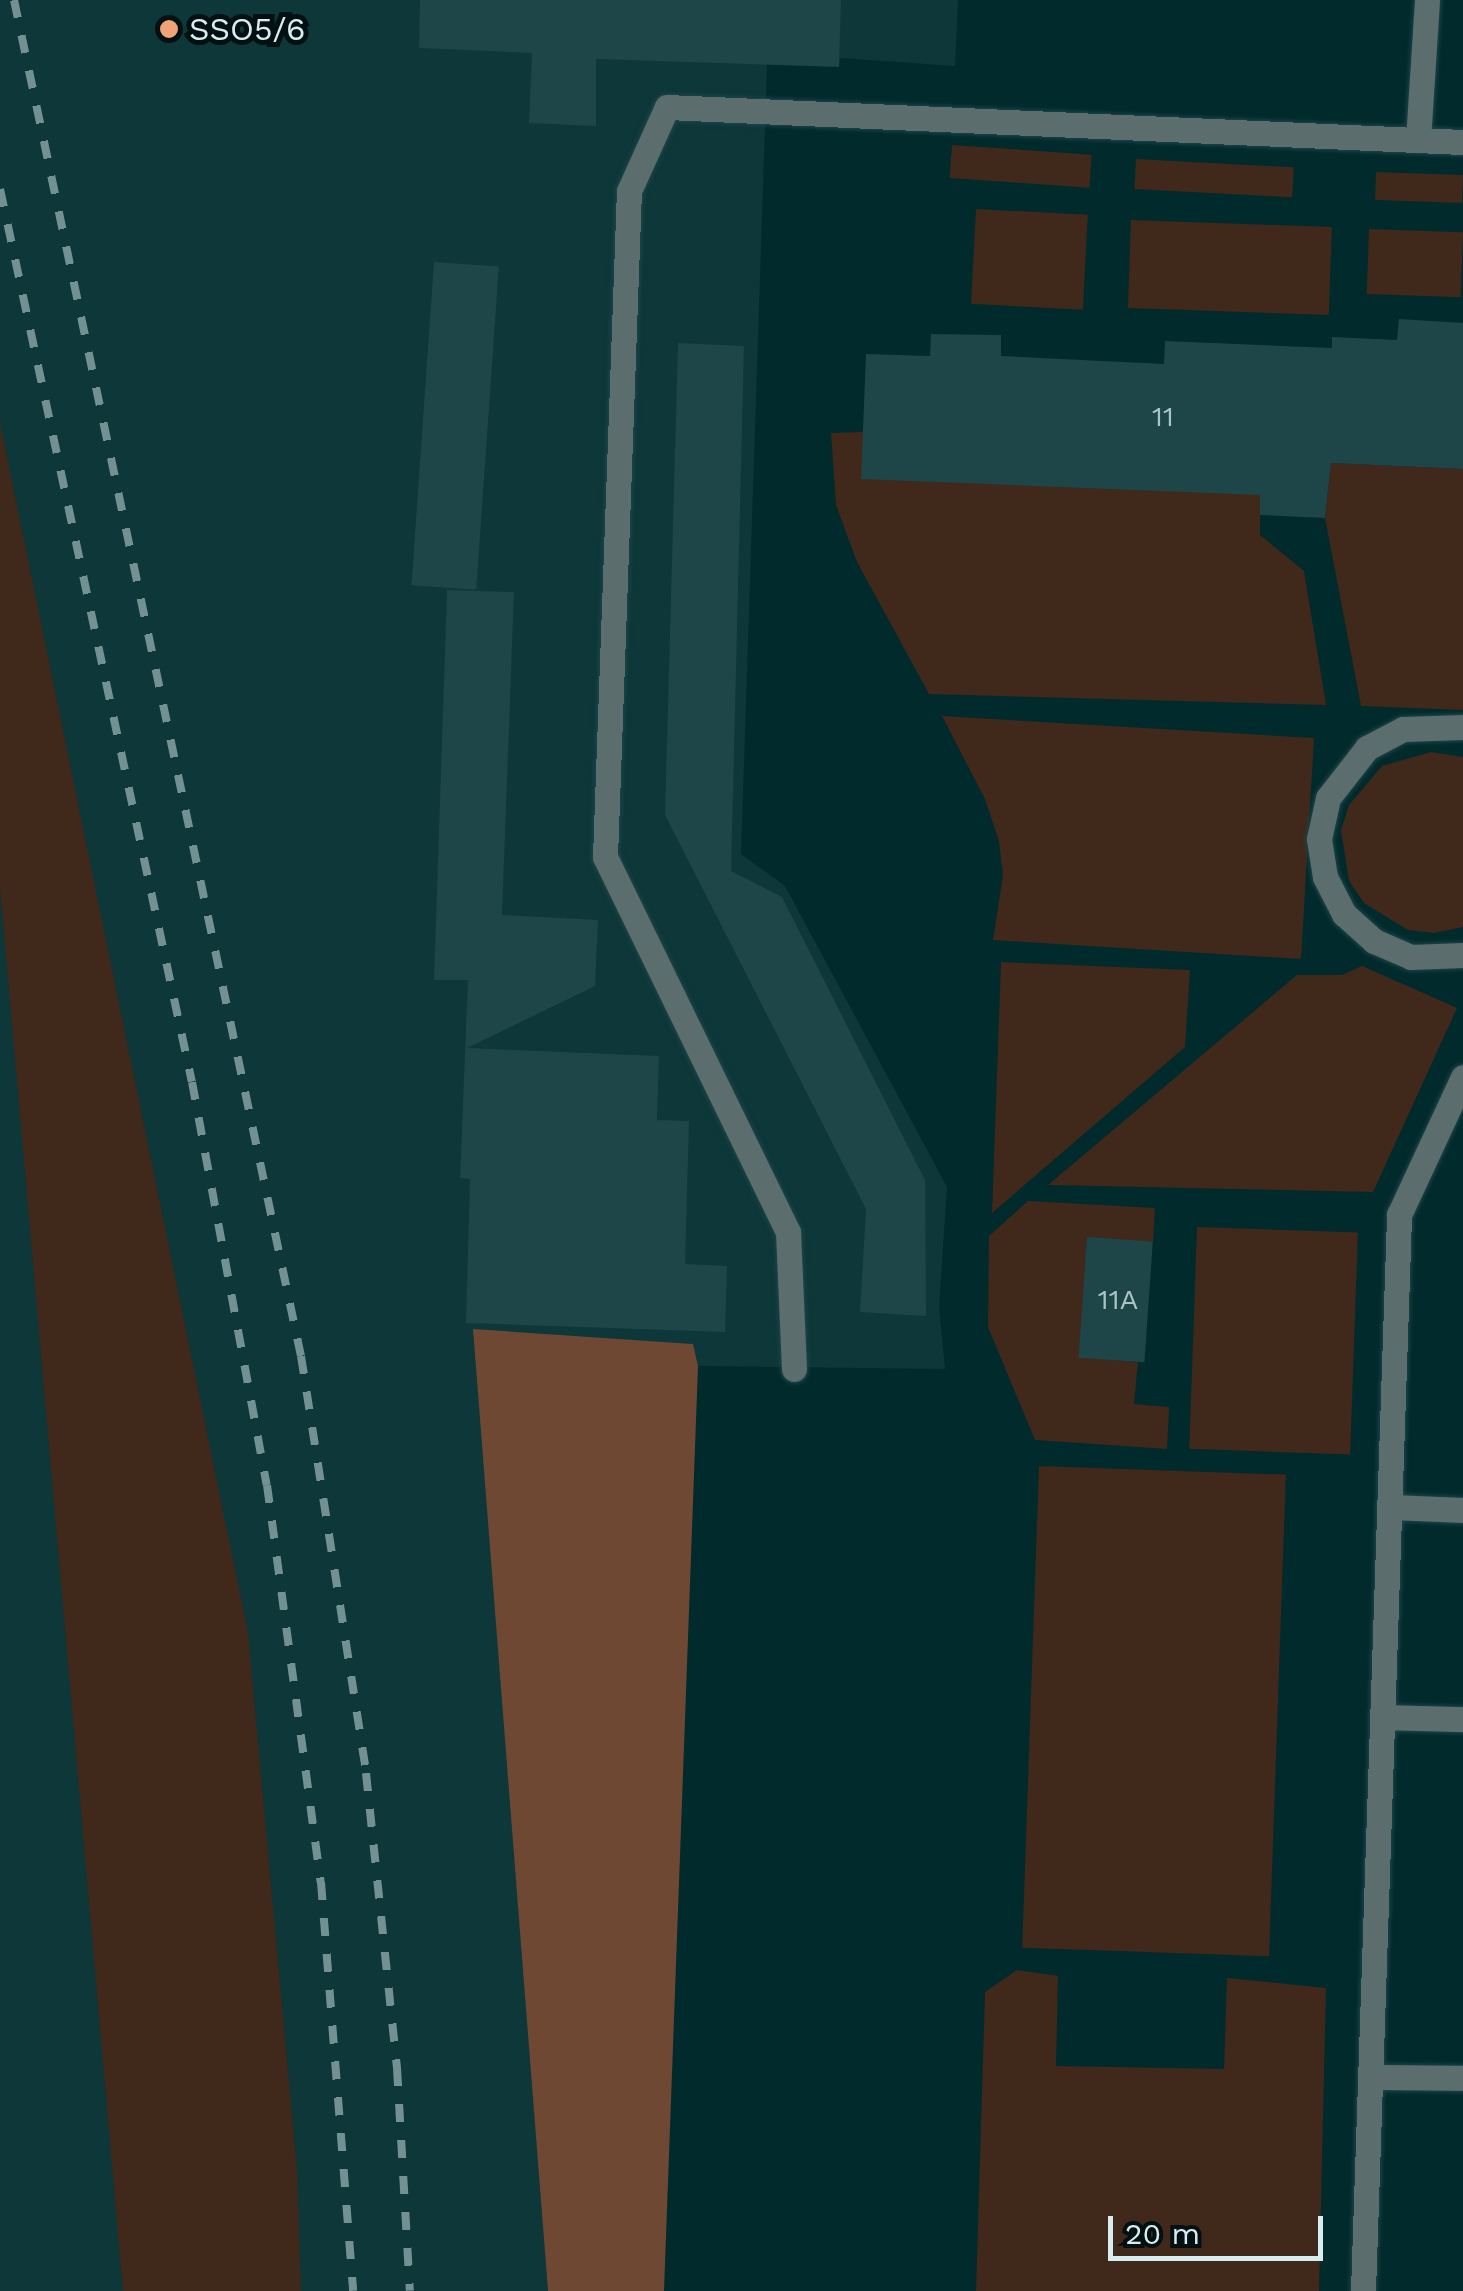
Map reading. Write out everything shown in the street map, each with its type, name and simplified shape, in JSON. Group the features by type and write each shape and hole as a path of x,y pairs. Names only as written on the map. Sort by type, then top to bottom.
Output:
{"street":[{"path":"1418,140 1428,0"},
{"path":"794,1369 788,1232 606,857 628,191 667,107 1463,142"},
{"path":"1463,727 1404,729 1367,748 1328,798 1320,839 1324,877 1344,914 1374,941 1411,957 1463,955"},
{"path":"1363,2291 1399,1215 1463,1077"},
{"path":"1392,1507 1463,1510"},
{"path":"1384,1718 1463,1720"},
{"path":"1370,2077 1463,2078"}],"shaded area":[{"path":"0,0 958,0 955,66 840,58 839,67 767,64 741,854 785,886 947,1187 939,1308 945,1369 698,1366 692,1344 474,1330 548,2291 0,2291"},
{"path":"952,145 1092,155 1089,188 950,178"},
{"path":"1136,159 1294,167 1292,197 1134,189"},
{"path":"1376,172 1463,175 1462,203 1375,200"},
{"path":"976,209 1088,215 1083,310 971,304"},
{"path":"1131,220 1332,227 1329,315 1128,308"},
{"path":"1369,229 1463,232 1461,297 1367,294"},
{"path":"0,423 248,1633 297,2170 301,2291 123,2291 0,887"},
{"path":"863,432 1260,494 1260,535 1304,571 1326,705 929,694 857,562 836,505 831,433"},
{"path":"1331,463 1463,469 1463,710 1361,706 1325,518"},
{"path":"942,716 1314,738 1301,959 993,940 1003,876 999,841 985,799"},
{"path":"1431,752 1463,757 1463,927 1434,933 1408,930 1364,903 1349,881 1341,830 1349,805 1382,766"},
{"path":"1001,962 1190,970 1185,1047 992,1213"},
{"path":"1362,966 1457,1008 1373,1192 1048,1185 1297,975 1342,975"},
{"path":"1028,1201 1155,1208 1153,1242 1087,1238 1081,1357 1138,1362 1134,1404 1169,1407 1167,1449 1035,1440 988,1327 989,1236"},
{"path":"1197,1227 1358,1233 1350,1454 1189,1449"},
{"path":"473,1329 693,1344 698,1366 664,2291 548,2291"},
{"path":"1039,1466 1286,1475 1269,1956 1022,1948"},
{"path":"1017,1970 1058,1976 1056,2066 1224,2069 1227,1978 1326,1988 1319,2291 976,2291 985,1992"}],"building":[{"path":"420,0 841,0 839,67 596,59 596,126 529,123 532,53 419,48"},
{"path":"434,262 499,267 476,590 411,585"},
{"path":"1399,319 1463,323 1463,469 1331,463 1325,518 1260,515 1260,495 861,479 866,354 930,356 931,334 1001,335 1001,356 1164,364 1165,341 1332,348 1332,337 1397,340"},
{"path":"678,343 744,346 731,871 782,897 925,1180 926,1316 860,1312 866,1209 665,815"},
{"path":"447,590 514,592 502,915 598,920 595,986 467,1048 659,1056 657,1120 689,1121 685,1264 727,1266 725,1332 466,1323 470,1179 460,1178 468,980 434,980"},
{"path":"1087,1237 1153,1242 1144,1362 1079,1358"}],"railway":[{"path":"14,0 301,1356 366,1773 397,2068 410,2291"},
{"path":"0,189 192,1082 267,1485 321,1882 353,2291"}],"place":[{"name":"SSO5/6","path":"169,29"}]}
